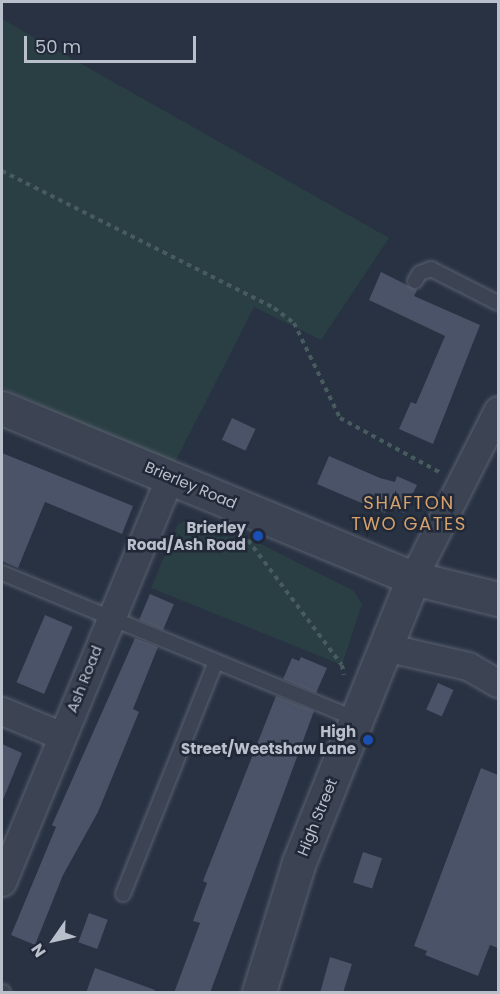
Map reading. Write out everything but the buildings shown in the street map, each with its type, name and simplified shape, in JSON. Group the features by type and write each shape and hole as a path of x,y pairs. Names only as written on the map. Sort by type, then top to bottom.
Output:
{"street":[{"name":"Brierley Road","path":"2,408 413,578 498,599"},
{"path":"413,578 463,484 498,410"},
{"name":"Ash Road","path":"2,882 109,617 170,477"},
{"name":"High Street","path":"259,993 299,862 413,578"},
{"path":"385,647 468,666 498,683"},
{"path":"2,711 62,736"}],"lane":[{"path":"415,281 420,273 431,269 498,303"},
{"path":"2,573 356,719"},
{"path":"123,894 216,662"}],"path":[{"path":"2,171 274,308 294,323 340,418 463,484"},
{"path":"246,536 342,665 356,719"}],"green space":[{"path":"2,19 389,238 321,340 254,307 174,464 2,388"},
{"path":"190,519 216,537 245,536 354,591 362,604 342,665 151,588 178,524"}],"place":[{"name":"Brierley Road/Ash Road","path":"258,536"},
{"name":"High Street/Weetshaw Lane","path":"368,740"}],"district":[{"name":"SHAFTON TWO GATES","path":"409,514"}]}
